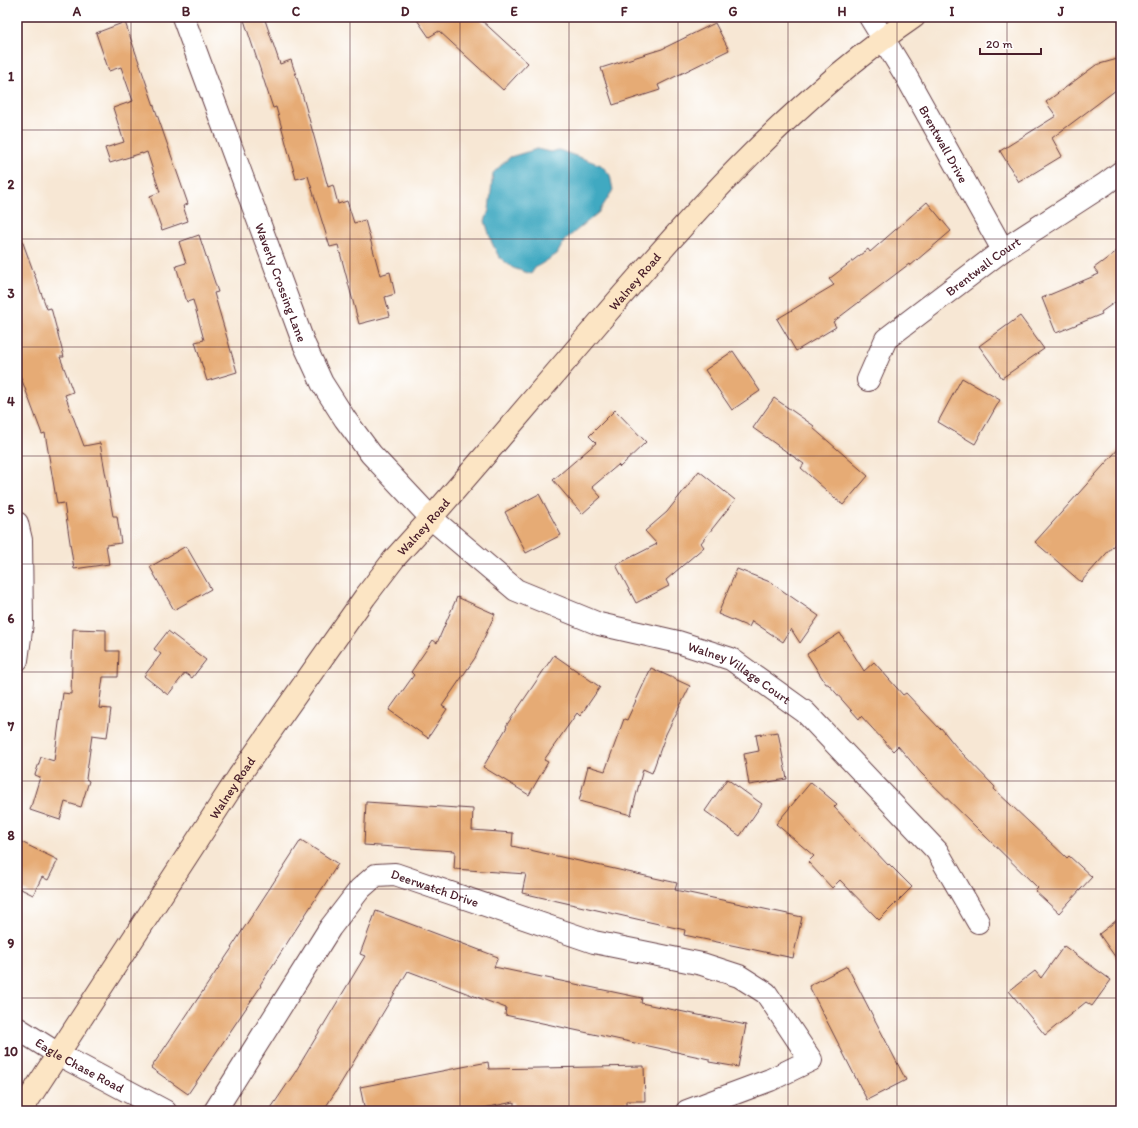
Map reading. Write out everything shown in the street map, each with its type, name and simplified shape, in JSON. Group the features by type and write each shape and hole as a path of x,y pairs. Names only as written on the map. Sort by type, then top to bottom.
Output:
{"main road":[{"name":"Walney Road","path":"21,1111 239,776 365,597 394,559 431,518 660,251 752,154 804,103 882,39 914,17"}],"street":[{"name":"Waverly Crossing Lane","path":"183,17 304,344 322,383 344,419 371,454 431,518"},
{"name":"Brentwall Drive","path":"870,17 882,39 906,76 1003,250"},
{"name":"Brentwall Court","path":"868,380 886,339 1003,250 1099,188 1121,172"},
{"name":"Walney Village Court","path":"431,518 516,590 599,624 678,642 731,659 805,712 937,850 978,922"},
{"path":"17,660 22,623 18,535"},
{"name":"Deerwatch Drive","path":"214,1111 330,928 360,889 376,875 395,874 594,942 702,964 739,976 766,993 811,1060 770,1080 687,1111"},
{"name":"Eagle Chase Road","path":"17,1028 58,1054 165,1111"}],"water":[{"path":"537,149 550,152 559,150 601,165 610,175 613,190 599,212 565,240 557,254 535,268 531,274 513,268 499,257 492,243 485,221 489,210 493,173 510,157"}],"building":[{"path":"243,17 264,17 280,64 291,60 328,187 333,185 338,204 347,201 354,223 365,220 380,275 390,272 395,294 385,297 390,316 359,324 338,245 330,247 308,176 296,179 276,107 273,108"},
{"path":"415,17 478,17 528,63 503,90 439,31 429,37"},
{"path":"125,22 188,204 183,206 188,221 162,230 150,196 160,192 147,152 110,163 105,148 124,142 113,108 133,101 121,67 109,71 96,33"},
{"path":"715,23 729,50 658,85 660,90 613,105 601,68 662,49"},
{"path":"1121,58 1121,89 1116,90 1052,138 1062,156 1019,182 1000,151 1056,116 1046,102 1096,65"},
{"path":"927,202 951,231 910,266 909,264 833,322 836,327 796,351 777,319 834,285 829,279 868,249 870,252"},
{"path":"17,232 19,232 47,309 51,308 64,357 60,357 73,392 65,395 84,446 100,443 113,516 117,516 121,543 106,545 109,564 74,569 64,503 57,504 45,433 42,434 17,367"},
{"path":"199,235 218,292 214,293 237,372 207,381 195,342 204,340 193,300 187,302 176,266 186,263 179,242"},
{"path":"1121,248 1121,298 1101,312 1102,314 1056,333 1042,298 1099,274 1094,268"},
{"path":"1020,316 1044,349 1002,378 979,346"},
{"path":"733,351 760,391 732,410 705,370"},
{"path":"962,378 1000,400 975,444 938,422"},
{"path":"774,398 814,426 813,428 868,476 843,505 801,468 804,464 753,428"},
{"path":"615,410 646,442 620,467 618,465 592,487 601,497 582,514 553,480 596,443 589,436"},
{"path":"1121,446 1121,537 1081,582 1035,542"},
{"path":"699,471 735,500 701,543 704,547 666,580 669,586 636,603 616,565 657,544 645,531 667,512"},
{"path":"539,494 561,535 526,553 505,512"},
{"path":"186,546 211,589 174,610 150,567"},
{"path":"737,569 770,582 819,616 800,643 791,629 783,642 752,621 749,627 718,614"},
{"path":"457,597 495,614 475,658 442,706 447,709 428,738 389,710 414,675 411,672 433,640 437,643"},
{"path":"73,629 106,630 106,651 119,651 118,677 103,677 99,708 111,709 107,737 92,735 86,779 89,781 81,807 65,802 60,820 30,810 40,777 35,775 41,757 54,761 63,693 71,694"},
{"path":"168,631 206,660 192,678 185,673 168,695 144,676 161,654 154,649"},
{"path":"840,633 864,671 874,662 903,695 906,693 940,729 941,728 958,749 995,787 994,789 1067,858 1069,856 1092,877 1059,913 1035,891 1038,888 921,773 898,746 893,751 861,716 859,719 828,684 826,684 807,654"},
{"path":"554,655 600,687 580,716 577,713 544,760 548,762 529,795 483,767 507,727 506,726"},
{"path":"651,668 690,686 666,734 652,773 643,769 631,815 579,801 588,766 605,771 624,719 627,720"},
{"path":"778,732 787,779 749,785 744,754 759,751 756,735"},
{"path":"727,779 762,804 740,836 705,811"},
{"path":"811,782 837,804 834,807 888,865 889,864 912,887 879,920 840,880 832,888 808,862 814,856 776,824"},
{"path":"366,802 473,809 472,830 513,833 512,846 677,883 675,890 802,917 793,958 684,935 685,930 522,893 526,874 454,869 455,851 364,845"},
{"path":"17,840 58,860 48,880 42,877 33,895 17,887"},
{"path":"301,840 338,864 260,985 261,986 188,1094 151,1068 232,948"},
{"path":"376,911 498,957 494,967 642,998 641,1003 746,1025 738,1067 709,1062 709,1059 505,1015 506,1008 408,971 323,1111 269,1111 294,1074 365,956 360,954"},
{"path":"1121,917 1121,965 1099,934"},
{"path":"1064,946 1111,980 1092,1006 1086,1002 1045,1035 1009,991 1035,971 1041,978"},
{"path":"847,966 906,1080 867,1100 809,986"},
{"path":"488,1062 489,1069 644,1066 645,1101 626,1101 626,1111 514,1111 514,1102 468,1111 365,1111 360,1087"}]}
